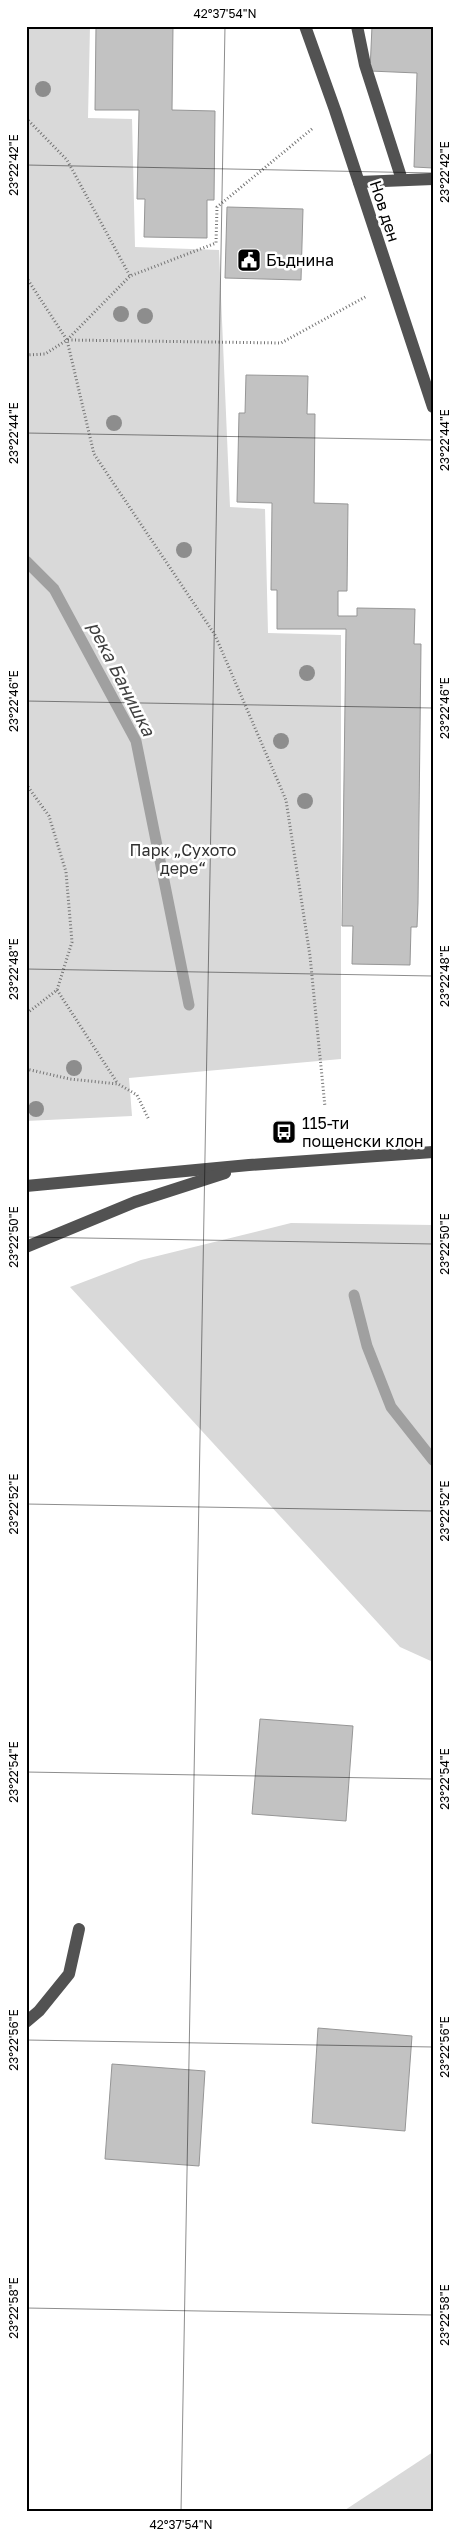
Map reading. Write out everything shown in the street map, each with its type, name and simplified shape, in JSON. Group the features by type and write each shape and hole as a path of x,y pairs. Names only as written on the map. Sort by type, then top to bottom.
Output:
{"street":[{"name":"Нов ден","path":"305,26 433,407"},
{"path":"357,26 365,65 402,180"},
{"path":"358,182 433,179"},
{"path":"26,1186 249,1165 433,1152"},
{"path":"26,1247 135,1202 249,1165"},
{"path":"26,2022 39,2011 69,1974 79,1929"}],"path":[{"path":"26,118 67,160 130,276"},
{"path":"26,355 45,354 67,340 130,276 216,243 217,207 291,146"},
{"path":"26,277 67,340 94,454 215,635 286,800 310,956 325,1106"},
{"path":"67,340 281,343 392,283"},
{"path":"26,784 48,816 66,872 72,942 57,990 26,1014"},
{"path":"57,990 118,1084"},
{"path":"26,1070 70,1079 118,1084 137,1095 149,1120"}],"green space":[{"name":"Парк „Сухото дере“","path":"26,26 90,26 88,118 132,119 135,247 219,250 230,507 265,509 268,633 341,635 341,1059 129,1078 132,1116 26,1121"},
{"path":"291,1223 433,1225 433,1662 400,1647 70,1287 141,1260"},
{"path":"433,2452 433,2512 342,2512"}],"building":[{"path":"96,26 173,26 172,110 215,111 214,200 207,200 207,238 144,237 145,199 137,199 139,110 95,110"},
{"path":"372,26 433,26 433,168 414,167 417,73 370,71"},
{"path":"227,207 303,209 301,280 225,278"},
{"path":"246,375 308,376 307,414 315,414 314,503 348,504 347,591 338,591 338,616 357,616 357,608 415,609 414,644 421,644 418,903 417,927 411,927 410,965 352,964 353,926 342,926 346,629 277,629 277,590 271,590 272,503 237,502 239,413 245,413"},
{"path":"260,1719 353,1726 346,1821 252,1814"},
{"path":"318,2028 412,2036 405,2131 312,2123"},
{"path":"112,2064 205,2071 199,2166 105,2159"}],"waterway":[{"name":"река Банишка","path":"26,561 54,589 136,741 189,1005"},
{"name":"река Банишка","path":"354,1295 367,1346 391,1407 433,1460"}],"place":[{"name":"Бъднина","path":"249,260"},
{"name":"115-ти пощенски клон","path":"284,1132"}]}
